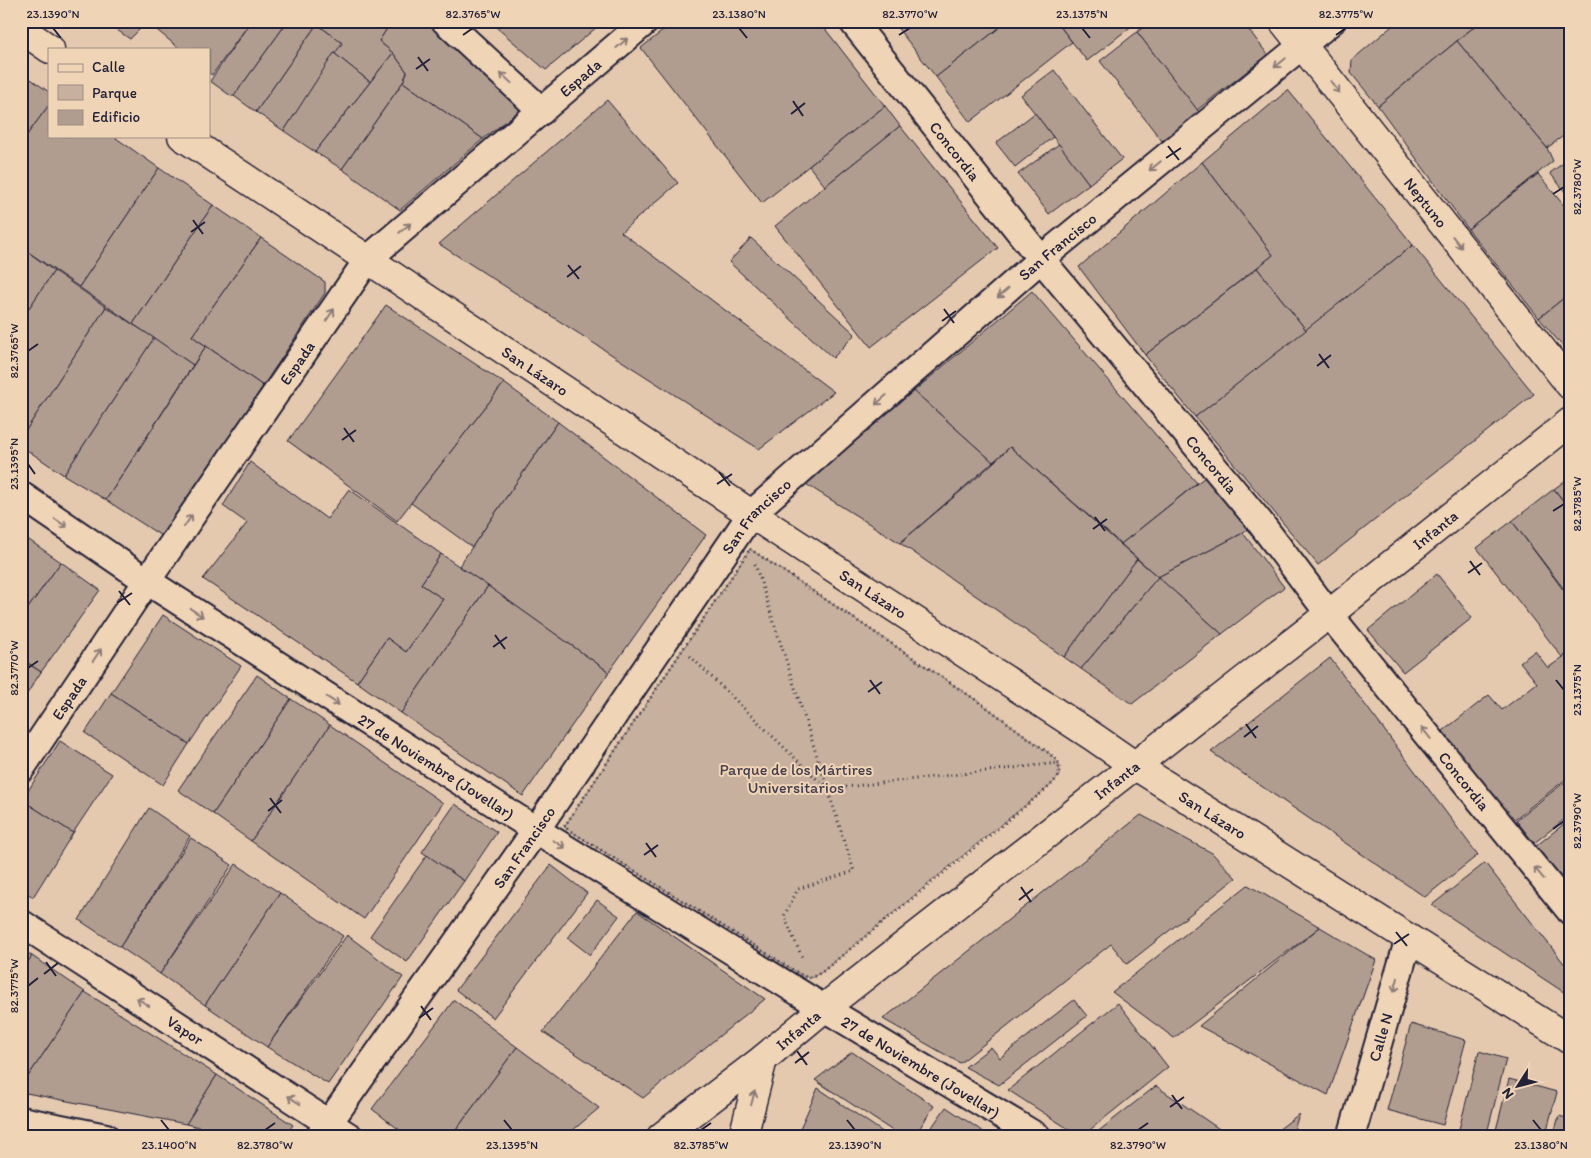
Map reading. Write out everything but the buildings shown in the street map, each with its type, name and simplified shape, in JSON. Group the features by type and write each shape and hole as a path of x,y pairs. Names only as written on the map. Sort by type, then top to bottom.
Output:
{"main road":[{"name":"Neptuno","path":"1283,21 1570,385"},
{"path":"21,29 49,48"},
{"name":"San Lázaro","path":"185,138 750,514 1134,765 1409,938 1566,1032"},
{"name":"Infanta","path":"661,1137 1329,614 1570,422"},
{"path":"742,1137 763,1059"}],"street":[{"path":"444,21 542,111"},
{"name":"Espada","path":"21,769 147,581 368,259 646,21"},
{"name":"Concordia","path":"852,21 1041,259 1259,521 1329,614 1570,911"},
{"name":"San Francisco","path":"332,1132 536,830 675,643 750,514 1041,259 1332,21"},
{"name":"27 de Noviembre (Jovellar)","path":"21,495 147,581 536,830 824,1008 1038,1137"},
{"name":"Vapor","path":"21,923 332,1132"},
{"name":"Calle N","path":"1351,1137 1409,938"},
{"path":"21,1120 106,1137"}],"path":[{"path":"750,514 750,550 854,871 798,889 784,916 804,960"},
{"path":"750,550 985,706 1050,754 1059,763 1059,776 1050,786 822,972 811,978 802,976 564,827 675,643 750,550"},
{"path":"675,643 827,789"},
{"path":"827,789 1059,763"},
{"path":"807,969 824,1008"}],"green space":[{"name":"Parque de los Mártires Universitarios","path":"750,549 985,706 1050,754 1059,763 1059,776 1050,786 822,972 811,978 803,976 564,827"}]}
